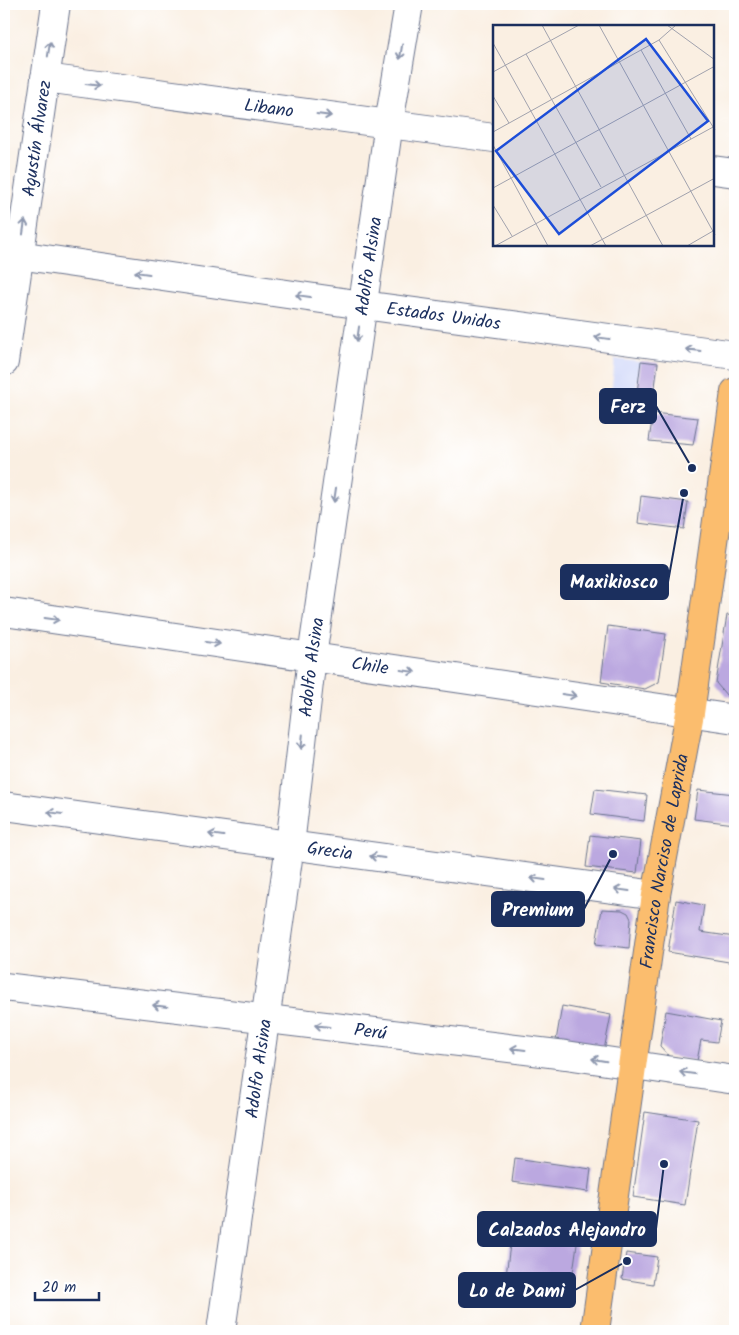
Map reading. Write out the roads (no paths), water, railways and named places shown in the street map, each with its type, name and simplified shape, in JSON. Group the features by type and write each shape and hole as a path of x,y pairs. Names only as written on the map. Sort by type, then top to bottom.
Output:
{"main road":[{"name":"Francisco Narciso de Laprida","path":"595,1331 656,894 690,713 735,392"}],"street":[{"name":"Agustín Álvarez","path":"4,362 12,254 45,78 56,4"},
{"name":"Adolfo Alsina","path":"221,1331 290,845 312,657 389,123 409,4"},
{"name":"Libano","path":"45,78 493,138"},
{"path":"714,170 735,173"},
{"name":"Estados Unidos","path":"12,254 363,305 735,355"},
{"name":"Chile","path":"4,612 735,719"},
{"name":"Grecia","path":"4,806 656,894"},
{"name":"Perú","path":"4,987 566,1055 735,1080"}],"place":[{"name":"Ferz","path":"692,468"},
{"name":"Maxikiosco","path":"684,493"},
{"name":"Premium","path":"613,854"},
{"name":"Calzados Alejandro","path":"664,1164"},
{"name":"Lo de Dami","path":"627,1261"}]}
